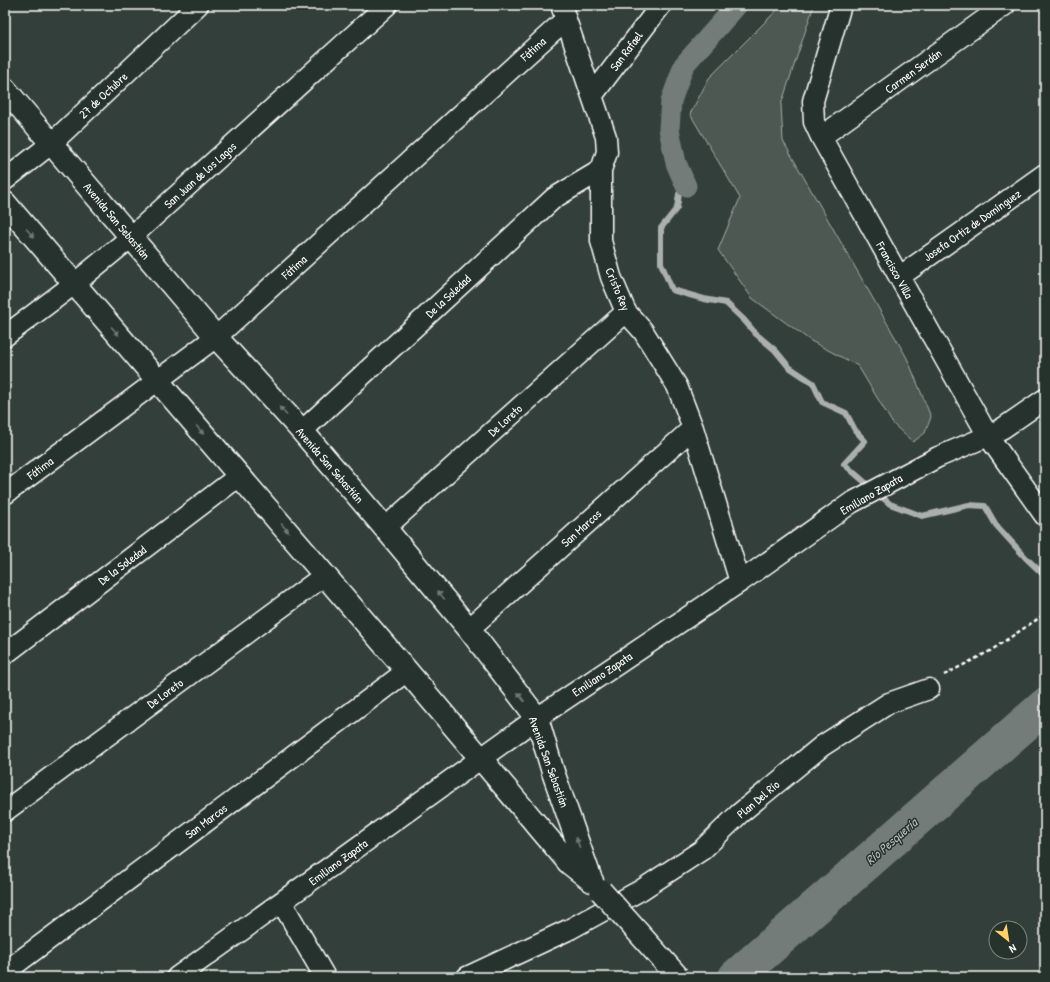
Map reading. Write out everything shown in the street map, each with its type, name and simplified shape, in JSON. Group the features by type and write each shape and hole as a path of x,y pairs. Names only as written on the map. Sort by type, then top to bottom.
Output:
{"main road":[{"name":"Avenida San Sebastián","path":"5,89 52,143 130,238 216,337 302,431 385,528 469,628 536,718 553,772 596,885"},
{"name":"Avenida San Sebastián","path":"5,203 482,758 570,863 596,885 678,977"}],"street":[{"name":"27 de Octubre","path":"5,180 52,143 198,5"},
{"name":"San Juan de los Lagos","path":"5,336 74,284 130,238 387,5"},
{"name":"San Rafael","path":"592,96 661,5"},
{"name":"Francisco Villa","path":"841,5 813,101 814,122 988,436 1045,516"},
{"name":"Carmen Serdán","path":"821,137 1005,5"},
{"name":"Cristo Rey","path":"563,13 606,137 607,152 600,170 601,241 611,277 626,312 643,331 677,386 693,428 740,582"},
{"name":"Fátima","path":"5,494 216,337 563,13"},
{"name":"De la Soledad","path":"302,431 554,198 600,170"},
{"name":"Josefa Ortiz de Domínguez","path":"899,277 1045,174"},
{"name":"De Loreto","path":"385,528 626,312"},
{"name":"Emiliano Zapata","path":"177,977 536,718 740,582 851,504 938,457 1003,428 1045,399"},
{"name":"San Marcos","path":"469,628 693,428"},
{"name":"De la Soledad","path":"5,654 239,476"},
{"name":"De Loreto","path":"5,811 325,575"},
{"name":"San Marcos","path":"5,972 407,671"},
{"name":"Plan Del Río","path":"467,977 570,929 641,890 702,850 739,814 822,746 889,703 929,689"},
{"path":"282,902 325,977"}],"path":[{"path":"929,689 940,678 990,651 1045,614"}],"shaded area":[{"path":"782,5 814,5 781,105 783,141 907,358 931,417 925,433 913,442 893,424 858,366 811,341 752,298 718,250 740,198 690,114 709,78"}],"waterway":[{"path":"686,186 676,163 669,129 671,101 684,65 737,5"},
{"path":"686,186 679,194 677,208 661,228 661,263 672,290 704,299 726,303 756,334 775,350 789,367 813,383 822,402 846,413 855,430 865,441 844,464 890,504 922,516 969,505 985,506 996,525 1026,558 1045,576"},
{"name":"Río Pesquería","path":"736,977 1045,706"}]}
